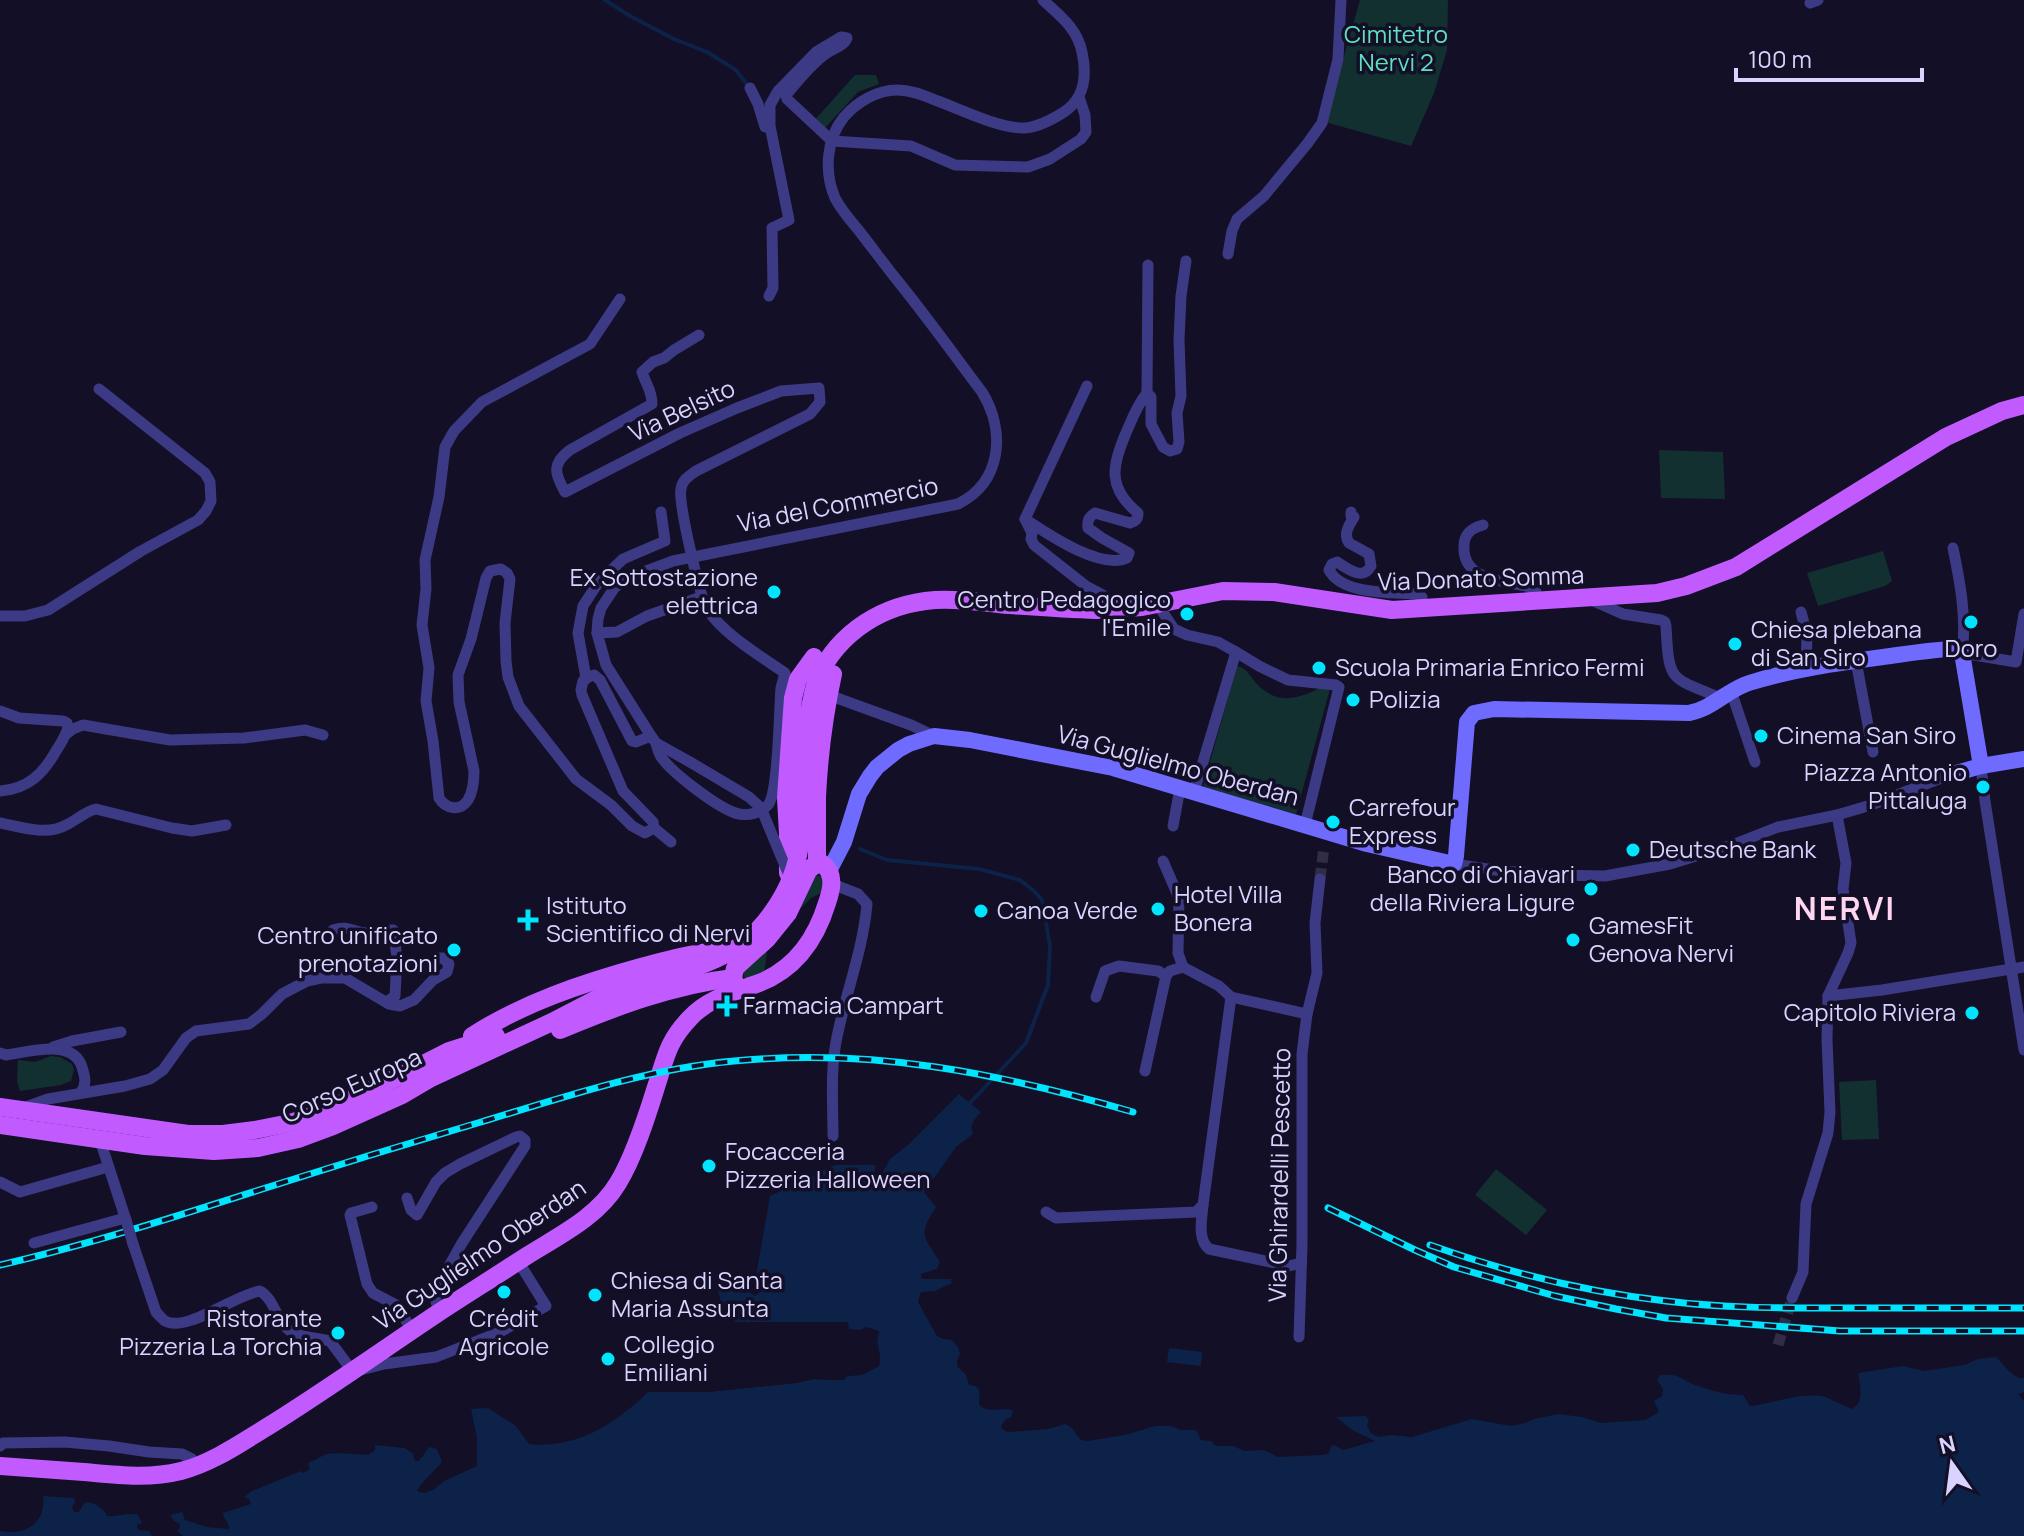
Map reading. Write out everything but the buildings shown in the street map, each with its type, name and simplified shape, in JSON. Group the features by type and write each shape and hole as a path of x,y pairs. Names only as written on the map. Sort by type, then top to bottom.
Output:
{"main road":[{"name":"Via Donato Somma","path":"788,873 786,787 793,698 798,679 814,657 832,641 897,606 936,600 1115,610 1158,605 1223,591 1249,591 1381,609 1421,609 1657,593 1716,576 1757,555 1946,437 1970,424 2024,405"},
{"name":"Corso Europa","path":"4,1126 223,1134 290,1123 323,1112 449,1051 488,1040 546,1012 720,958 747,940 787,890 800,845 807,721 825,676 823,665 854,630"},
{"path":"402,1095 435,1085 611,1008 690,987 735,984 735,968 767,939 788,913 809,869 824,865 817,797 825,676"},
{"name":"Via Guglielmo Oberdan","path":"0,1466 125,1476 155,1475 196,1466 226,1452 353,1372 412,1330 593,1213 619,1182 656,1087 668,1046 677,1031 693,1014 735,984 774,976 807,947 827,906 824,865"},
{"path":"788,873 795,900"},
{"path":"449,1051 509,1015 600,978 685,954 755,949"},
{"name":"Corso Europa","path":"0,1107 100,1130 145,1146 214,1151 258,1148 309,1135 402,1095 606,994"}],"street":[{"path":"832,141 848,112 861,102 888,91 917,93 1000,123 1025,128 1053,119 1070,108 1079,97 1085,80 1081,47 1065,19 1043,0"},
{"path":"1228,254 1237,219 1264,196 1322,123 1338,59 1341,0"},
{"path":"769,296 773,288 772,228 789,220 769,115 773,98 816,52 847,38 847,42 822,56 786,95 790,103 832,141 911,146 955,165 1028,167 1050,159 1081,139 1086,132 1079,97"},
{"path":"750,88 766,130 772,137"},
{"name":"Via del Commercio","path":"597,633 603,603 615,587 649,569 693,556 958,504 984,484 993,465 996,432 989,405 842,210 835,197 829,172 828,156 832,141"},
{"path":"1147,393 1151,397 1151,424 1163,447 1170,451 1177,449 1177,413 1181,396 1181,296 1186,261"},
{"path":"1025,519 1102,559 1120,561 1127,558 1129,553 1088,528 1088,522 1095,513 1130,523 1138,517 1138,513 1119,492 1114,474 1117,454 1147,393 1148,265"},
{"path":"620,299 590,344 482,402 454,431 445,447 439,497 425,560 422,625 429,668 426,701 439,798 447,807 461,806 470,795 474,771 459,702 458,675 471,639 486,578 493,570 503,570 510,584 505,623 508,677 519,706 576,779 611,805 637,830 645,833 654,828"},
{"name":"Via Belsito","path":"693,556 683,515 681,490 685,479 810,414 820,402 819,388 781,391 751,402 680,433 565,492 556,468 559,458 570,450 652,404 652,393 642,372 699,335"},
{"path":"1025,519 1087,386"},
{"path":"0,616 25,616 48,610 141,551 198,520 211,501 210,482 205,473 99,389"},
{"path":"586,678 578,633 583,606 598,583 623,559 665,541 661,512"},
{"path":"1351,512 1354,517 1347,530 1347,540 1369,554 1371,566 1362,574 1337,562 1329,570 1332,577 1352,587 1417,594 1422,597 1421,609"},
{"path":"1025,519 1034,545 1086,586 1103,595 1115,610"},
{"path":"1483,525 1473,528 1466,535 1467,566 1477,575 1531,587 1536,592 1538,602"},
{"path":"1953,548 1963,618 1964,671 1985,800 2018,968 2024,1050"},
{"path":"693,556 701,597 708,612 745,645 785,673 781,688 773,792 768,804 758,812 741,814 714,801 660,755 606,665 597,633 617,632 647,616 701,597"},
{"path":"1589,599 1623,614 1665,622 1668,658 1673,674 1680,681 1725,694"},
{"path":"1158,605 1174,629 1187,635 1218,642 1288,680 1339,687 1305,825"},
{"path":"1801,612 1807,635 1806,669"},
{"path":"1454,864 1467,722 1474,713 1494,709 1689,713 1709,707 1725,694 1748,683 1856,661 1951,649 2016,662 2024,614"},
{"path":"1173,826 1236,652"},
{"path":"1856,661 1873,752"},
{"path":"671,842 654,828 651,819 619,785 582,695 581,685 586,678 594,675 600,680 632,741 653,739 749,797 761,808 788,873"},
{"path":"1725,694 1755,762"},
{"path":"834,697 934,736"},
{"path":"0,711 19,718 63,721 68,727 44,771 34,781 0,791"},
{"path":"66,734 83,725 170,740 244,738 305,730 323,735"},
{"name":"Via Guglielmo Oberdan","path":"824,865 844,842 863,785 877,767 909,744 934,736 1068,757 1113,768 1305,825 1325,837 1454,864 1554,875 1605,876 1680,862 1778,827 1871,805 1949,775"},
{"path":"1949,775 1981,762 2018,760"},
{"path":"0,823 40,830 62,828 96,809 192,831 226,825"},
{"path":"1792,1298 1803,1272 1806,1204 1828,1133 1828,996 1851,943 1843,889 1846,863 1837,815"},
{"path":"1145,1071 1166,976 1170,971 1183,967 1178,953 1179,898 1163,861"},
{"path":"824,865 867,904 856,970 836,1038 833,1136"},
{"name":"Via Ghirardelli Pescetto","path":"1299,1337 1302,1054 1317,973 1315,923 1320,879"},
{"path":"333,930 343,926 367,933 393,930 397,957 395,996 386,1002"},
{"path":"1096,997 1105,971 1119,966 1158,971 1166,976"},
{"name":"Via Ghirardelli Pescetto","path":"1183,967 1219,986 1231,997 1307,1014"},
{"path":"1828,996 2018,968"},
{"path":"19,1110 48,1099 125,1086 157,1076 186,1038 196,1031 249,1024 282,994 307,981 345,978 386,1002 400,1006 414,1000 437,976"},
{"path":"1231,997 1203,1205 1202,1240 1209,1249 1289,1266 1301,1263"},
{"path":"49,1050 54,1045 121,1032"},
{"path":"0,1053 69,1051 81,1062 85,1087 81,1092"},
{"name":"Corso Europa","path":"4,1126 16,1117 19,1110"},
{"path":"100,1130 108,1167 156,1312 168,1323 201,1317 260,1291 265,1293 289,1330 330,1341 353,1372 436,1357 500,1332 546,1306 518,1261"},
{"path":"407,1198 411,1210 417,1215 436,1182 451,1168 518,1136 525,1140 525,1146 435,1291 440,1312"},
{"path":"0,1182 20,1192 108,1167"},
{"path":"1046,1212 1056,1218 1196,1212 1203,1205"},
{"path":"372,1207 350,1215 367,1284 373,1293 396,1305 412,1330"},
{"path":"34,1243 126,1219"},
{"path":"0,1446 3,1443 65,1442 109,1446 182,1454 192,1459 196,1466"}],"green space":[{"name":"Cimitetro Nervi 2","path":"1360,0 1448,0 1447,50 1434,93 1411,146 1325,122"},
{"path":"855,75 876,75 879,84 858,92 824,129 813,122"},
{"path":"1659,450 1723,452 1725,499 1661,498"},
{"path":"1883,551 1892,581 1885,586 1818,606 1807,573"},
{"path":"1237,666 1264,690 1280,698 1305,695 1322,687 1330,689 1296,814 1203,787"},
{"path":"816,875 822,877 823,892 811,898 797,912"},
{"path":"768,946 764,973 750,980 745,978 741,968"},
{"path":"51,1056 72,1064 71,1081 20,1091 18,1060 35,1062"},
{"path":"1876,1080 1879,1139 1842,1140 1839,1082"},
{"path":"1496,1169 1547,1210 1526,1235 1475,1195"}],"water":[{"path":"959,1094 981,1112 972,1125 973,1134 956,1147 924,1192 936,1207 925,1235 940,1262 937,1269 921,1274 921,1278 951,1279 952,1283 935,1291 921,1292 918,1302 937,1336 952,1340 958,1347 957,1366 966,1375 969,1385 978,1389 979,1404 986,1409 1013,1411 1001,1426 1008,1432 1048,1429 1065,1424 1081,1440 1087,1441 1155,1426 1171,1426 1197,1431 1201,1440 1211,1441 1216,1446 1233,1446 1245,1451 1264,1450 1278,1457 1322,1455 1329,1453 1334,1445 1343,1450 1375,1441 1352,1430 1336,1417 1366,1416 1370,1432 1378,1437 1412,1437 1472,1419 1511,1426 1558,1414 1601,1423 1645,1420 1659,1412 1654,1401 1662,1396 1663,1389 1657,1380 1660,1375 1677,1376 1714,1391 1743,1395 1750,1406 1813,1395 1852,1409 1860,1398 1858,1373 1903,1366 1924,1371 1996,1357 2012,1374 2024,1378 2024,1392 2018,1394 2024,1401 2024,1536 183,1536 177,1531 180,1524 170,1515 182,1512 185,1520 207,1527 229,1529 223,1513 251,1504 244,1497 252,1491 301,1471 303,1473 310,1469 309,1462 324,1455 368,1455 375,1450 375,1445 405,1448 414,1454 415,1461 419,1461 429,1447 437,1449 442,1462 417,1491 424,1493 433,1490 444,1481 477,1466 477,1438 471,1409 488,1408 516,1426 529,1444 547,1445 594,1432 609,1424 648,1392 707,1392 814,1379 838,1380 864,1374 879,1366 879,1331 866,1327 849,1329 848,1322 735,1322 721,1302 717,1287 723,1279 732,1284 731,1290 745,1293 746,1290 755,1296 759,1293 754,1287 770,1196 835,1165 875,1165 875,1178 879,1179 890,1159"},
{"path":"1169,1348 1202,1352 1201,1366 1167,1362"},
{"path":"43,1496 74,1498 74,1512 79,1512 84,1504 91,1502 107,1516 138,1515 142,1523 137,1525 138,1530 149,1531 152,1536 0,1536 0,1531 18,1531 32,1526 41,1514"}],"pier":[{"path":"874,1335 878,1338 879,1366 861,1375 847,1376 844,1380 814,1379 707,1392 648,1392 647,1389 707,1388 814,1375 841,1376 845,1372 860,1371 875,1364"}],"waterway":[{"path":"605,0 674,39 707,52 736,70 749,87"},
{"path":"860,849 887,860 979,869 1020,880 1042,900 1050,946 1048,985 1026,1043 970,1103"}],"tunnel":[{"path":"1320,879 1324,847"},
{"path":"1778,1345 1792,1298"}],"railway":[{"path":"0,1265 129,1231 575,1094 638,1077 702,1065 786,1058 887,1061 985,1075 1133,1112"},
{"path":"1328,1208 1454,1267 1555,1296 1666,1318 1840,1331 2024,1331"},
{"path":"1430,1245 1546,1280 1687,1303 1772,1308 2024,1308"}],"place":[{"name":"Ex Sottostazione elettrica","path":"774,592"},
{"name":"Centro Pedagogico l'Emile","path":"1187,614"},
{"name":"Doro","path":"1971,622"},
{"name":"Chiesa plebana di San Siro","path":"1735,644"},
{"name":"Scuola Primaria Enrico Fermi","path":"1319,668"},
{"name":"Polizia","path":"1353,700"},
{"name":"Cinema San Siro","path":"1761,736"},
{"name":"Piazza Antonio Pittaluga","path":"1983,787"},
{"name":"Carrefour Express","path":"1333,822"},
{"name":"Deutsche Bank","path":"1633,850"},
{"name":"Banco di Chiavari della Riviera Ligure","path":"1591,889"},
{"name":"Hotel Villa Bonera","path":"1158,909"},
{"name":"Canoa Verde","path":"981,911"},
{"name":"Istituto Scientifico di Nervi","path":"528,920"},
{"name":"GamesFit Genova Nervi","path":"1573,940"},
{"name":"Centro unificato prenotazioni","path":"454,950"},
{"name":"Farmacia Campart","path":"727,1006"},
{"name":"Capitolo Riviera","path":"1972,1013"},
{"name":"Focacceria Pizzeria Halloween","path":"709,1166"},
{"name":"Crédit Agricole","path":"504,1292"},
{"name":"Chiesa di Santa Maria Assunta","path":"595,1295"},
{"name":"Ristorante Pizzeria La Torchia","path":"338,1333"},
{"name":"Collegio Emiliani","path":"608,1359"}],"district":[{"name":"NERVI","path":"1845,909"}]}
